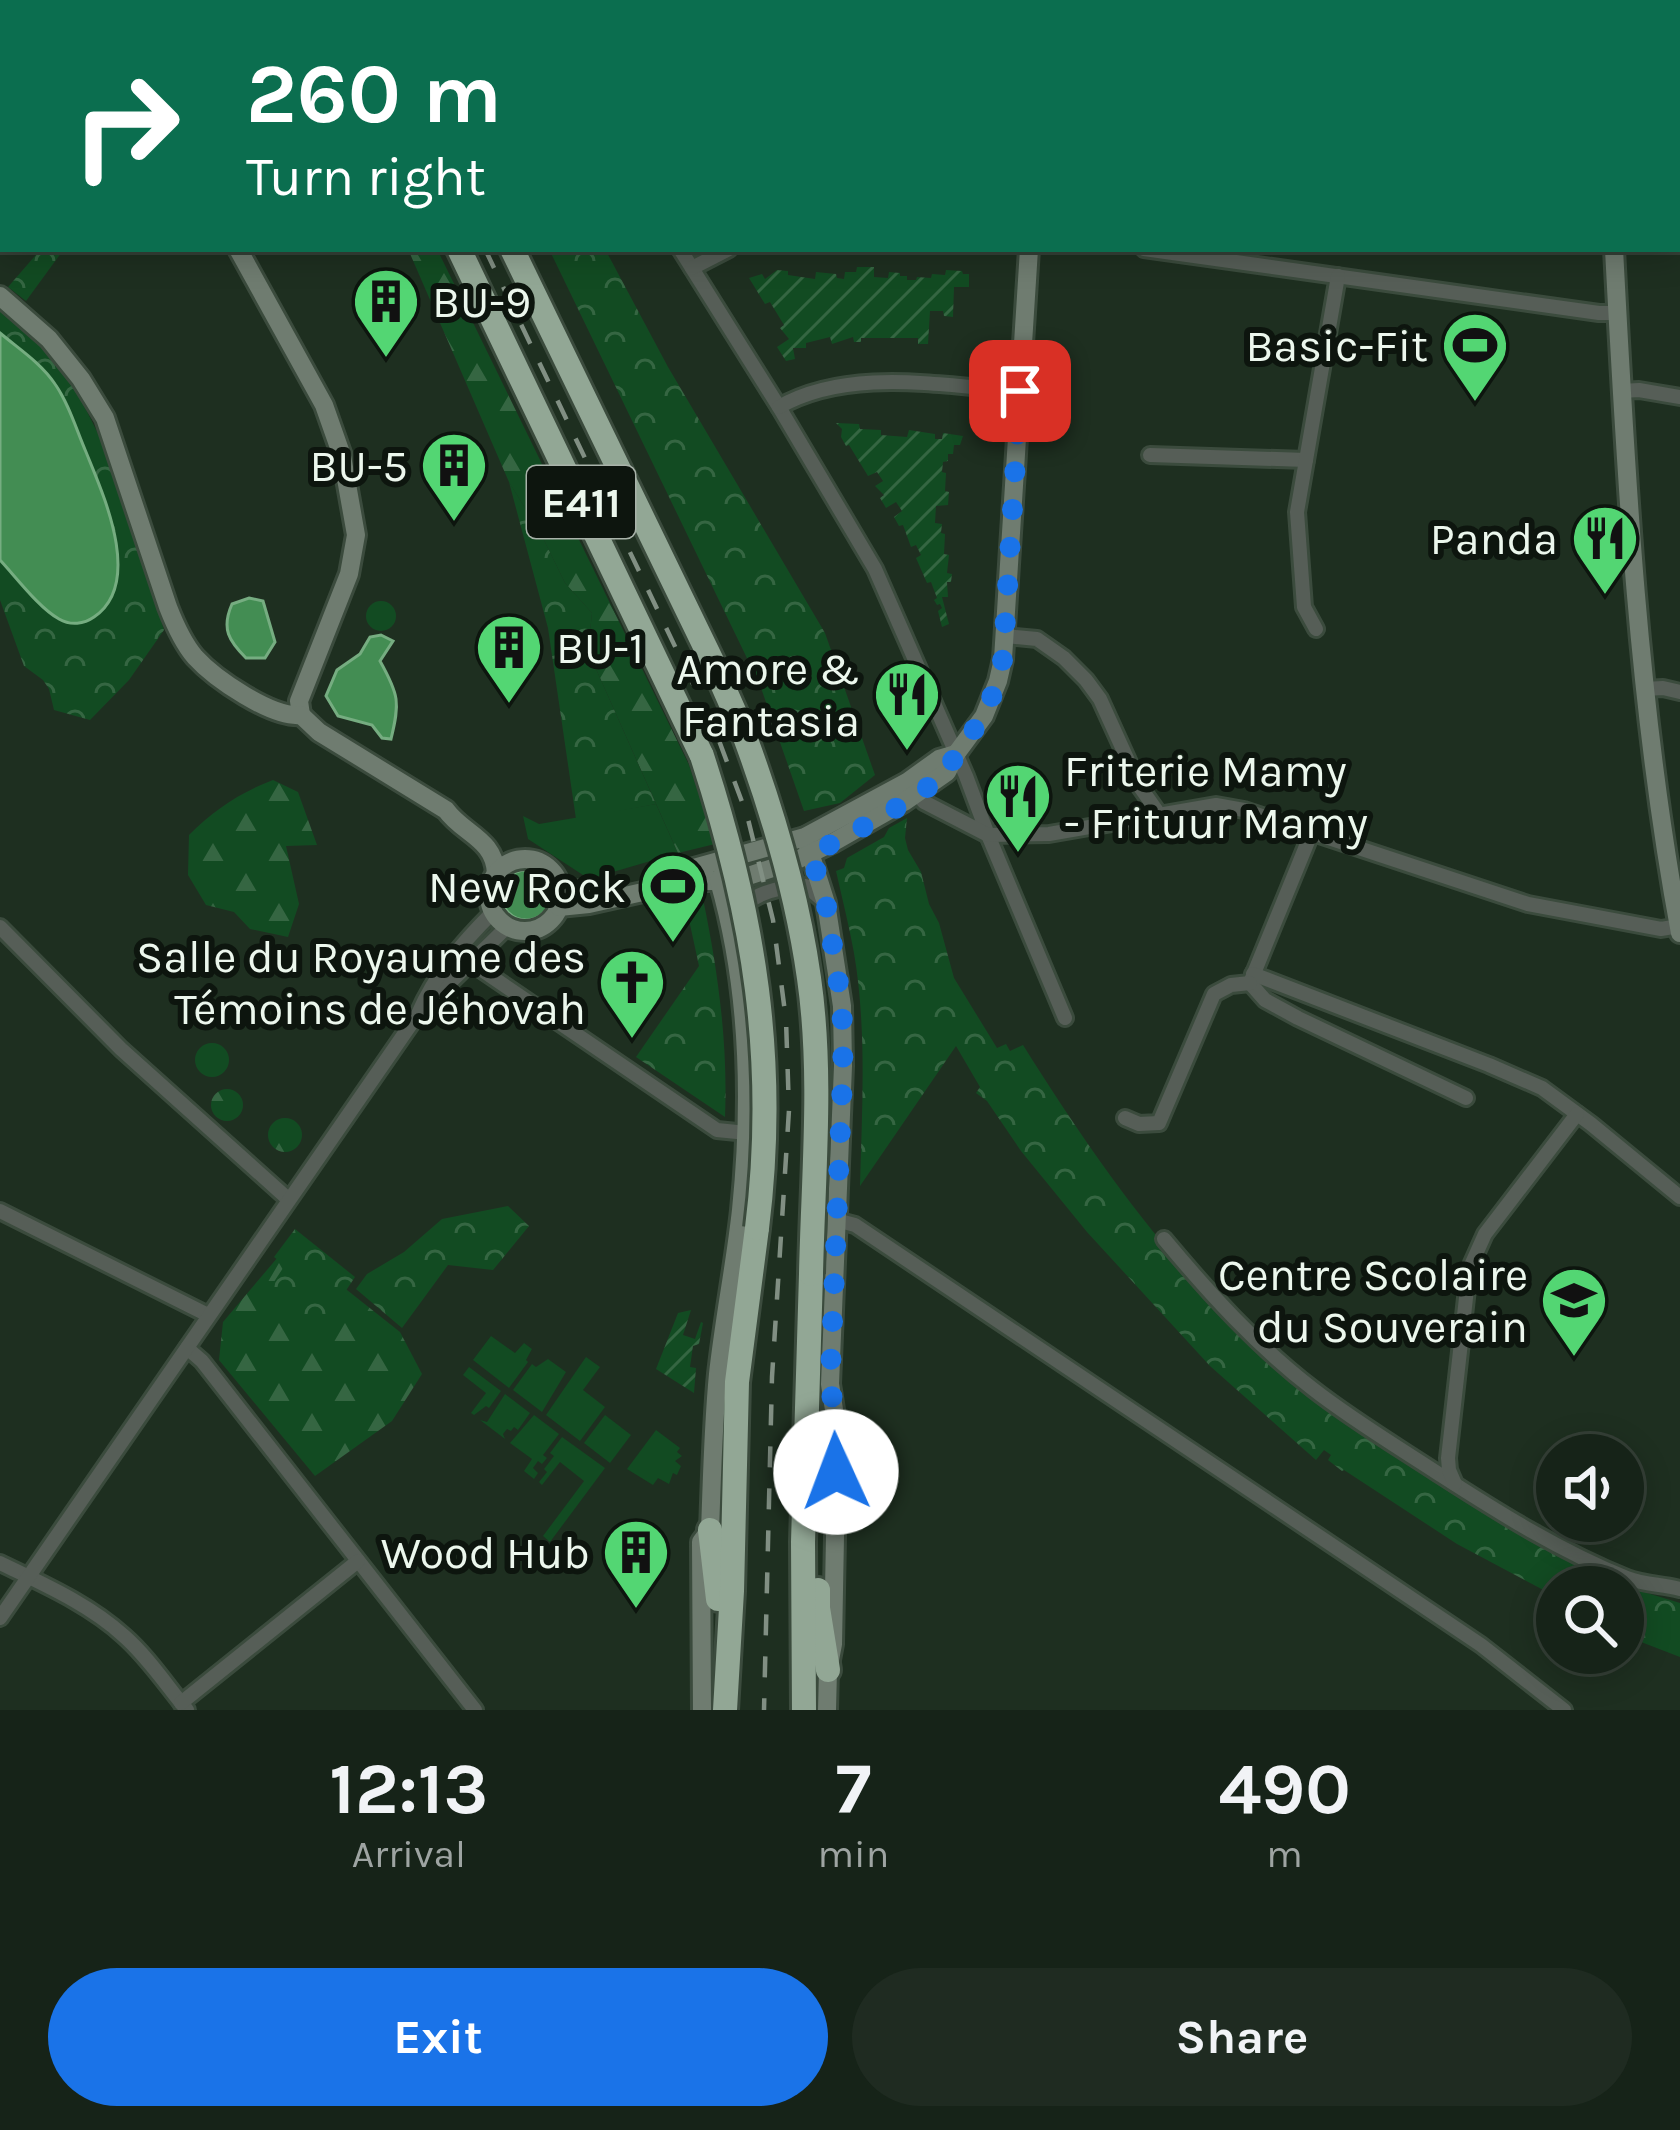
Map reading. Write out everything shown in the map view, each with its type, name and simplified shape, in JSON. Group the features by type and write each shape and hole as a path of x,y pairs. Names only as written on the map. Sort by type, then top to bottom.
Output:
{"highway":[{"name":"E411","path":"460,252 702,756 743,899 760,1004 766,1103 764,1171 737,1382 732,1591 718,1708"},
{"name":"E411","path":"513,252 742,728 796,906 810,980 815,1106 802,1542 804,1710"},
{"path":"808,1390 818,1434 818,1609 828,1670"},
{"path":"710,1530 718,1591 718,1708"}],"street":[{"path":"240,252 324,405 342,457 356,535 349,574 299,701 301,715 319,732 446,810 480,825 523,859 546,866 560,886 559,907 547,924 517,931 500,920 489,892 496,862 487,846 453,821 446,810"},
{"path":"682,252 875,569 1065,1018"},
{"path":"692,268 723,252"},
{"path":"559,907 676,883 733,880 916,793 939,759 956,754 972,734 998,681 1004,636 1029,252"},
{"path":"1166,252 1617,313"},
{"path":"916,793 988,835 1049,834 1216,805 1244,810 1528,904 1679,930 1645,689 1614,252"},
{"path":"1316,629 1304,607 1297,512 1338,276"},
{"path":"0,296 50,339 105,418 168,608 194,656 216,676 268,707 288,716 301,715"},
{"path":"779,407 802,394 838,384 1020,391"},
{"path":"1622,391 1680,398"},
{"path":"1150,455 1306,460"},
{"path":"1004,636 1037,639 1086,680 1100,699 1140,788 1159,814"},
{"path":"1645,689 1680,692"},
{"path":"1251,978 1310,834"},
{"path":"560,886 612,890 732,859 808,846"},
{"path":"808,846 834,943 842,1026 830,1384 837,1429 833,1644 827,1710"},
{"path":"496,874 508,863 523,859"},
{"path":"710,1530 718,1372 747,1133 740,994 719,880 732,859"},
{"path":"729,920 752,898 784,886 806,886 826,903"},
{"path":"0,1618 418,1014 470,962 500,920"},
{"path":"418,1014 464,942 500,920"},
{"path":"0,927 122,1049 288,1199"},
{"path":"470,962 718,1130 747,1133"},
{"path":"1251,978 1265,1000 1466,1098"},
{"path":"1125,1118 1139,1124 1159,1123 1214,994 1251,978 1542,1088 1680,1196"},
{"path":"1455,1484 1448,1458 1472,1263 1485,1234 1577,1114"},
{"path":"0,1211 208,1316"},
{"path":"836,1220 855,1226 1461,1632 1564,1710"},
{"path":"1164,1239 1250,1333 1374,1433 1542,1537 1628,1579 1680,1589"},
{"path":"187,1348 358,1561 467,1707"},
{"path":"0,1563 107,1621 130,1640 184,1707 358,1561"}],"green space":[{"path":"38,252 62,252 26,301 8,287"},
{"path":"409,252 438,252 689,765 715,844 678,853 588,651 592,613 565,583 509,482"},
{"path":"550,252 607,252 668,367 825,633 875,775 840,803 804,811 760,685"},
{"path":"857,267 874,267 874,277 900,273 907,280 962,271 969,274 969,287 954,287 953,317 930,311 928,344 918,344 918,338 854,342 853,337 832,344 830,337 806,343 806,348 793,348 795,359 786,361 777,347 789,339 780,328 784,325 749,278 762,274 765,279 777,270 815,279 816,272 836,274 844,279 845,272 856,272"},
{"path":"0,310 49,354 93,423 120,490 164,630 129,680 90,720 54,710 43,680 24,666 0,600"},
{"path":"836,423 859,424 860,429 881,430 881,435 907,437 909,430 935,434 935,439 942,439 943,433 963,436 943,462 948,505 936,506 935,523 942,524 944,554 949,555 947,573 952,574 948,597 942,597 949,624 942,627 938,611 942,608 916,558 921,555 894,517 902,511 896,502 886,508 880,498 884,495 875,486 883,481 877,472 868,476"},
{"path":"509,482 565,583 592,613 588,651 656,804 576,819 548,628"},
{"path":"381,601 396,616 381,631 366,616"},
{"path":"273,780 298,792 317,845 286,846 299,904 288,937 250,929 234,912 206,905 188,875 189,835 228,803"},
{"path":"656,804 678,853 589,879 528,839 523,816 539,824"},
{"path":"907,818 908,850 921,872 954,978 997,1048 1006,1044 1010,1051 1023,1045 1118,1187 1199,1286 1229,1317 1443,1487 1585,1566 1536,1566 1536,1586 1457,1544 1342,1471 1324,1450 1316,1460 1210,1366 1087,1232 987,1101 976,1093 980,1087 956,1046 860,1186 861,1011 836,871 844,868 847,858 884,837 889,828"},
{"path":"683,892 703,899 723,1034 725,1117 636,1057 699,966"},
{"path":"212,1043 224,1048 229,1060 224,1072 212,1077 200,1072 195,1060 200,1048"},
{"path":"227,1089 238,1094 243,1105 238,1116 227,1121 216,1116 211,1105 216,1094"},
{"path":"285,1118 297,1123 302,1135 297,1147 285,1152 273,1147 268,1135 273,1123"},
{"path":"508,1206 529,1226 493,1270 448,1265 402,1328 356,1289 367,1274 404,1252 442,1219"},
{"path":"295,1229 355,1277 317,1334 266,1294 285,1265 274,1257"},
{"path":"289,1244 400,1332 422,1374 392,1421 315,1476 219,1360 223,1322"},
{"path":"691,1310 683,1335 695,1339 703,1323 690,1367 696,1368 694,1393 656,1369 678,1313"},
{"path":"491,1336 515,1353 524,1343 532,1349 509,1388 473,1360"},
{"path":"586,1357 600,1367 583,1390 605,1407 580,1441 546,1415"},
{"path":"548,1359 566,1372 542,1412 513,1390 532,1364 536,1367"},
{"path":"469,1367 501,1391 489,1408 474,1415 486,1393 463,1375"},
{"path":"505,1394 530,1413 518,1430 507,1429 505,1439 480,1420 487,1422"},
{"path":"534,1415 559,1434 543,1455 547,1458 533,1468 538,1473 534,1479 524,1471 532,1459 510,1443"},
{"path":"605,1415 631,1435 610,1463 584,1443"},
{"path":"656,1430 680,1448 677,1452 682,1456 675,1461 681,1466 669,1484 658,1478 653,1485 627,1469"},
{"path":"562,1437 605,1468 550,1542 543,1536 584,1481 560,1462 542,1485 539,1482"},
{"path":"1644,1592 1680,1603 1680,1657 1644,1643"}],"shaded area":[{"path":"0,333 43,369 60,392 109,514 118,561 116,583 109,602 82,623 68,623 51,614 0,560"},
{"path":"249,598 263,601 275,642 265,658 246,658 228,634 232,604"},
{"path":"381,635 393,641 380,661 396,699 391,739 382,738 372,725 338,716 326,696 337,670 360,654 370,637"},
{"path":"526,870 544,877 551,895 544,913 526,920 508,913 501,895 508,877"}],"railway":[{"path":"486,252 715,730 747,815 773,920 786,1020 789,1110 772,1377 764,1710"}],"place":[{"name":"BU-9","path":"386,360"},
{"name":"Basic-Fit","path":"1475,404"},
{"name":"BU-5","path":"454,524"},
{"name":"Panda","path":"1605,597"},
{"name":"BU-1","path":"509,706"},
{"name":"Amore & Fantasia","path":"907,753"},
{"name":"Friterie Mamy - Frituur Mamy","path":"1018,855"},
{"name":"New Rock","path":"673,945"},
{"name":"Salle du Royaume des Témoins de Jéhovah","path":"632,1041"},
{"name":"Centre Scolaire du Souverain","path":"1574,1359"},
{"name":"Wood Hub","path":"636,1611"}],"route":[{"path":"836,1472 837,1429 830,1384 842,1006 826,903 811,855 938,780 989,705 1003,658 1020,391"}]}
